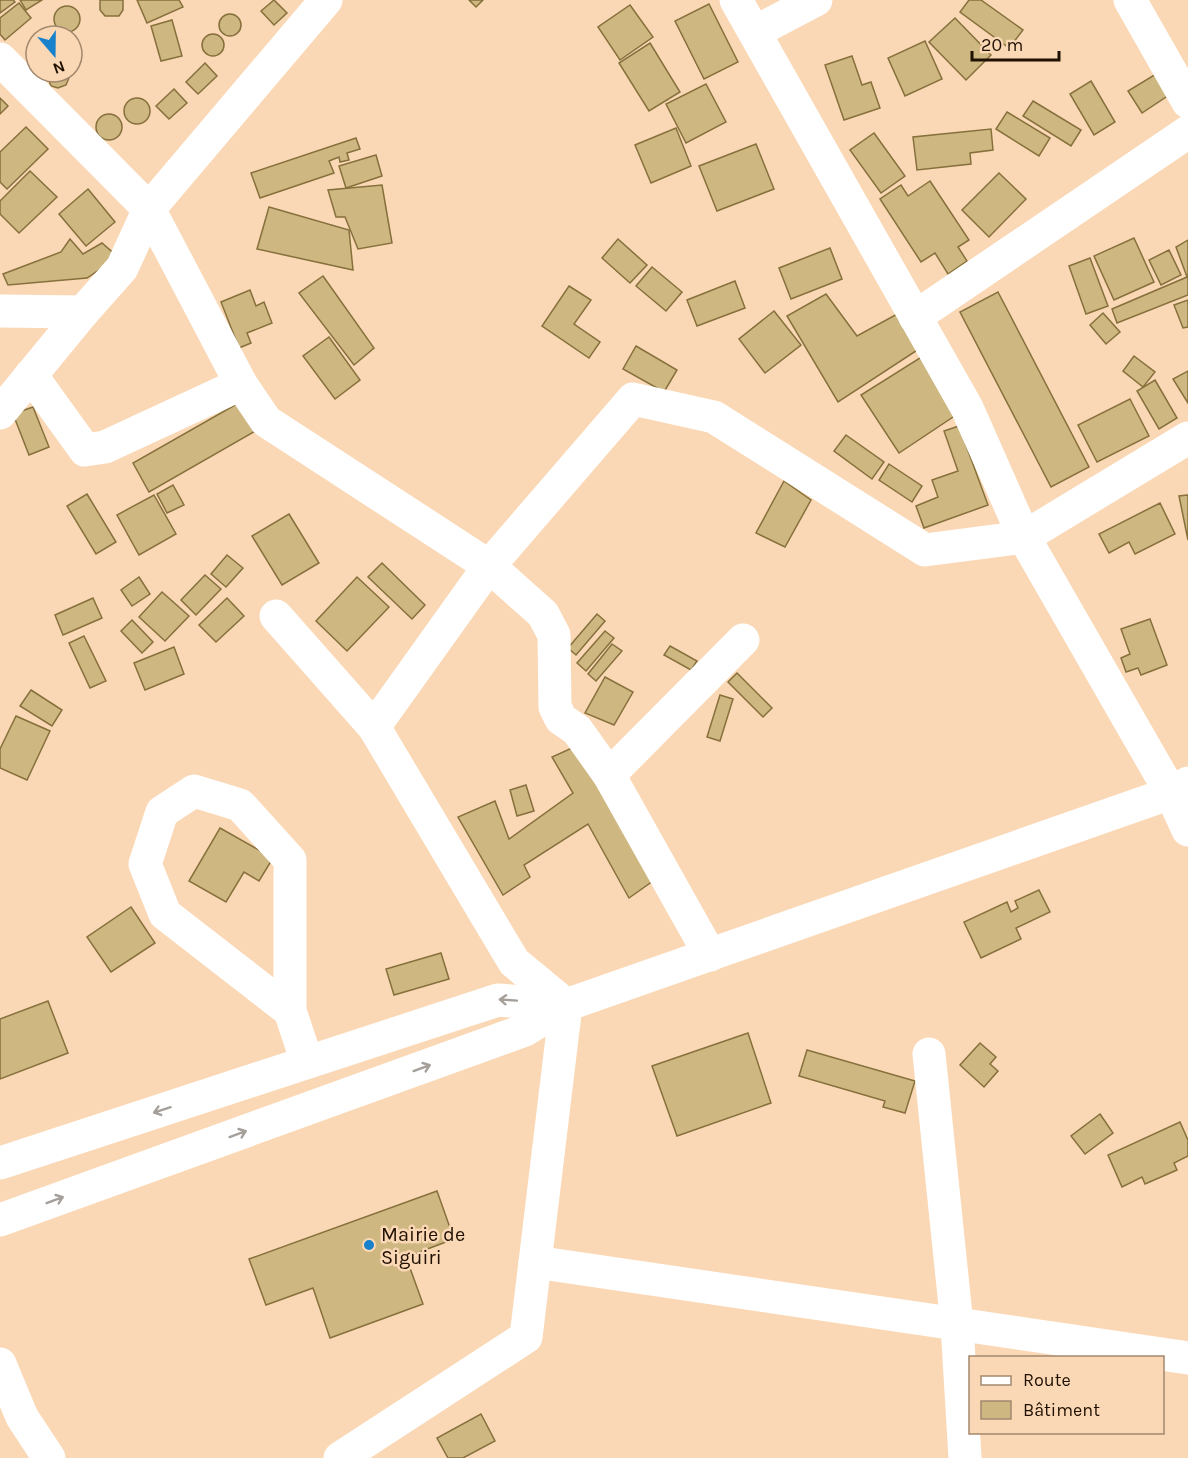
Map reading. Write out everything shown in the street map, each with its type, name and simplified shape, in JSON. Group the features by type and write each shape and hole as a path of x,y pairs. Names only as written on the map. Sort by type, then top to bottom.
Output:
{"street":[{"path":"0,413 122,268 149,209 326,0"},
{"path":"736,0 967,408 1024,537 1180,788 1188,830"},
{"path":"755,32 816,0"},
{"path":"1130,0 1188,102"},
{"path":"0,59 149,209 241,384 267,422 489,566 543,614 554,635 555,707 561,719 577,730 609,775 710,955"},
{"path":"915,317 1188,132"},
{"path":"0,311 83,312"},
{"path":"31,375 85,450 105,447 241,384"},
{"path":"374,727 489,566 633,399 714,417 925,550 1024,537 1188,438"},
{"path":"276,616 374,727 514,962 566,1005"},
{"path":"609,775 743,640"},
{"path":"0,1220 525,1030 566,1005 1180,788"},
{"path":"290,1011 165,914 145,864 162,812 194,791 240,804 290,860 290,1011 307,1062"},
{"path":"0,1163 498,999 566,1005"},
{"path":"340,1458 526,1337 566,1005"},
{"path":"929,1054 957,1324 965,1458"},
{"path":"535,1262 1188,1358"},
{"path":"0,1364 11,1425 49,1458"}],"building":[{"path":"0,0 13,0 15,2 0,13"},
{"path":"20,0 42,0 26,10"},
{"path":"100,0 123,0 123,10 119,16 105,16 100,10"},
{"path":"137,0 179,0 183,7 147,23"},
{"path":"274,0 287,13 274,25 261,11"},
{"path":"469,0 483,0 476,7"},
{"path":"969,0 981,0 1023,30 1009,48 960,12"},
{"path":"19,3 31,18 5,40 0,34 0,18"},
{"path":"709,4 738,62 704,79 675,21"},
{"path":"630,5 653,37 620,60 598,27"},
{"path":"62,7 72,7 79,14 79,24 55,24 55,14"},
{"path":"230,14 238,17 241,25 238,33 230,36 222,33 219,25 222,17"},
{"path":"955,18 991,55 966,80 929,42"},
{"path":"172,20 182,56 161,61 151,26"},
{"path":"213,34 221,37 224,45 221,53 213,56 205,53 202,45 205,37"},
{"path":"925,41 942,79 905,96 888,58"},
{"path":"650,43 680,92 649,111 619,63"},
{"path":"852,56 862,85 871,82 880,108 844,120 825,65"},
{"path":"205,63 217,76 198,94 186,82"},
{"path":"1156,74 1169,95 1142,113 1128,91"},
{"path":"1091,81 1115,122 1094,135 1070,94"},
{"path":"50,84 66,84 58,88"},
{"path":"706,84 726,122 686,143 666,104"},
{"path":"174,89 187,103 169,119 156,106"},
{"path":"0,98 8,106 0,114"},
{"path":"137,98 146,102 150,111 146,120 137,124 128,120 124,111 128,102"},
{"path":"1033,101 1081,130 1071,146 1023,116"},
{"path":"1007,112 1050,138 1039,156 996,129"},
{"path":"109,114 118,118 122,127 118,136 109,140 100,136 96,127 100,118"},
{"path":"26,127 48,149 7,189 0,182 0,152"},
{"path":"676,128 691,166 651,183 635,145"},
{"path":"991,129 993,150 970,153 971,164 917,170 913,137"},
{"path":"874,133 905,176 881,193 850,150"},
{"path":"356,138 360,149 347,153 349,160 340,162 339,157 329,161 334,173 260,198 251,173"},
{"path":"756,144 774,189 717,211 699,166"},
{"path":"376,155 382,176 346,188 339,166"},
{"path":"30,171 57,197 19,233 0,214 0,201"},
{"path":"999,173 1026,199 989,237 962,210"},
{"path":"930,181 969,240 958,247 967,261 948,274 935,253 921,262 880,199 901,185 908,196"},
{"path":"382,185 392,243 358,249 345,217 336,217 328,190"},
{"path":"88,189 115,222 86,246 59,214"},
{"path":"269,207 349,230 353,270 257,249"},
{"path":"1134,238 1154,282 1114,300 1094,256"},
{"path":"70,239 83,254 102,243 118,257 87,278 8,285 3,274 61,252"},
{"path":"618,239 647,265 630,283 602,258"},
{"path":"1188,240 1188,295 1117,323 1112,309 1187,277 1176,247"},
{"path":"830,248 842,279 791,299 779,268"},
{"path":"1169,250 1181,275 1161,285 1149,260"},
{"path":"1090,258 1108,306 1086,314 1069,266"},
{"path":"652,267 682,292 666,311 636,286"},
{"path":"323,276 374,348 354,365 299,293"},
{"path":"735,281 745,308 697,326 687,300"},
{"path":"569,286 591,300 574,324 600,342 589,358 542,326"},
{"path":"250,290 256,306 264,302 272,323 247,333 251,343 239,348 221,302"},
{"path":"998,292 1089,467 1051,487 960,312"},
{"path":"826,294 857,336 899,313 919,349 838,402 787,316"},
{"path":"1188,300 1188,327 1183,328 1174,305"},
{"path":"774,311 801,345 765,373 739,339"},
{"path":"1103,313 1120,332 1106,344 1090,325"},
{"path":"329,337 360,380 335,399 303,356"},
{"path":"636,346 677,370 664,392 623,369"},
{"path":"923,356 956,415 899,453 861,395"},
{"path":"1134,356 1155,372 1143,387 1123,371"},
{"path":"1188,371 1188,403 1173,379"},
{"path":"1155,380 1177,418 1159,429 1137,391"},
{"path":"1130,399 1149,436 1097,462 1078,425"},
{"path":"242,401 259,429 149,492 133,463"},
{"path":"33,407 49,447 29,455 13,414"},
{"path":"959,426 988,505 924,528 916,506 938,497 932,480 958,471 944,431"},
{"path":"846,435 884,462 872,479 834,451"},
{"path":"889,464 922,486 912,502 879,480"},
{"path":"784,481 811,500 785,547 756,533"},
{"path":"173,485 184,505 167,513 157,494"},
{"path":"87,494 116,542 96,554 67,506"},
{"path":"154,495 176,534 139,555 117,515"},
{"path":"1188,495 1188,540 1179,496"},
{"path":"1160,503 1175,534 1135,554 1129,542 1109,553 1099,534"},
{"path":"289,514 319,563 282,585 252,536"},
{"path":"227,555 243,568 226,587 211,574"},
{"path":"382,563 425,605 412,619 368,577"},
{"path":"205,575 221,589 196,615 181,600"},
{"path":"139,577 150,594 132,606 121,590"},
{"path":"357,577 389,607 347,651 316,621"},
{"path":"162,592 189,616 165,641 139,617"},
{"path":"93,598 102,618 63,635 55,615"},
{"path":"227,598 244,616 216,642 199,625"},
{"path":"597,614 605,621 576,655 568,648"},
{"path":"1150,619 1167,665 1141,675 1138,668 1126,672 1121,658 1130,654 1121,629"},
{"path":"132,620 153,642 142,653 121,631"},
{"path":"605,631 614,638 586,671 577,663"},
{"path":"84,636 106,681 90,688 69,643"},
{"path":"612,644 622,651 596,681 588,674"},
{"path":"670,646 697,661 691,670 664,655"},
{"path":"174,647 184,674 145,690 134,663"},
{"path":"737,673 772,708 763,717 728,682"},
{"path":"605,677 633,692 614,725 585,713"},
{"path":"31,690 62,710 52,726 20,706"},
{"path":"720,695 733,699 720,741 707,737"},
{"path":"16,716 50,731 27,780 0,768 0,749"},
{"path":"583,743 660,876 629,898 588,824 524,865 530,877 503,895 458,817 495,801 509,839 573,793 552,757"},
{"path":"526,785 534,811 517,816 510,790"},
{"path":"220,828 273,858 259,881 244,872 226,902 189,881"},
{"path":"1039,890 1050,912 1016,928 1021,939 981,958 964,922 1007,902 1011,912 1018,908 1015,901"},
{"path":"131,907 155,943 111,972 87,937"},
{"path":"441,953 449,979 394,995 386,969"},
{"path":"48,1001 68,1053 0,1079 0,1019"},
{"path":"748,1033 771,1103 677,1136 652,1066"},
{"path":"980,1043 996,1057 990,1064 998,1071 984,1087 960,1065"},
{"path":"807,1050 915,1081 905,1113 883,1107 885,1101 799,1076"},
{"path":"1100,1114 1113,1133 1085,1154 1071,1136"},
{"path":"1180,1122 1188,1140 1188,1156 1174,1163 1177,1170 1145,1184 1142,1177 1122,1187 1108,1155"},
{"path":"437,1191 454,1239 406,1257 423,1304 330,1338 313,1288 266,1305 249,1259"},
{"path":"481,1414 495,1441 463,1458 448,1458 437,1438"}],"place":[{"name":"Mairie de Siguiri","path":"369,1245"}]}
